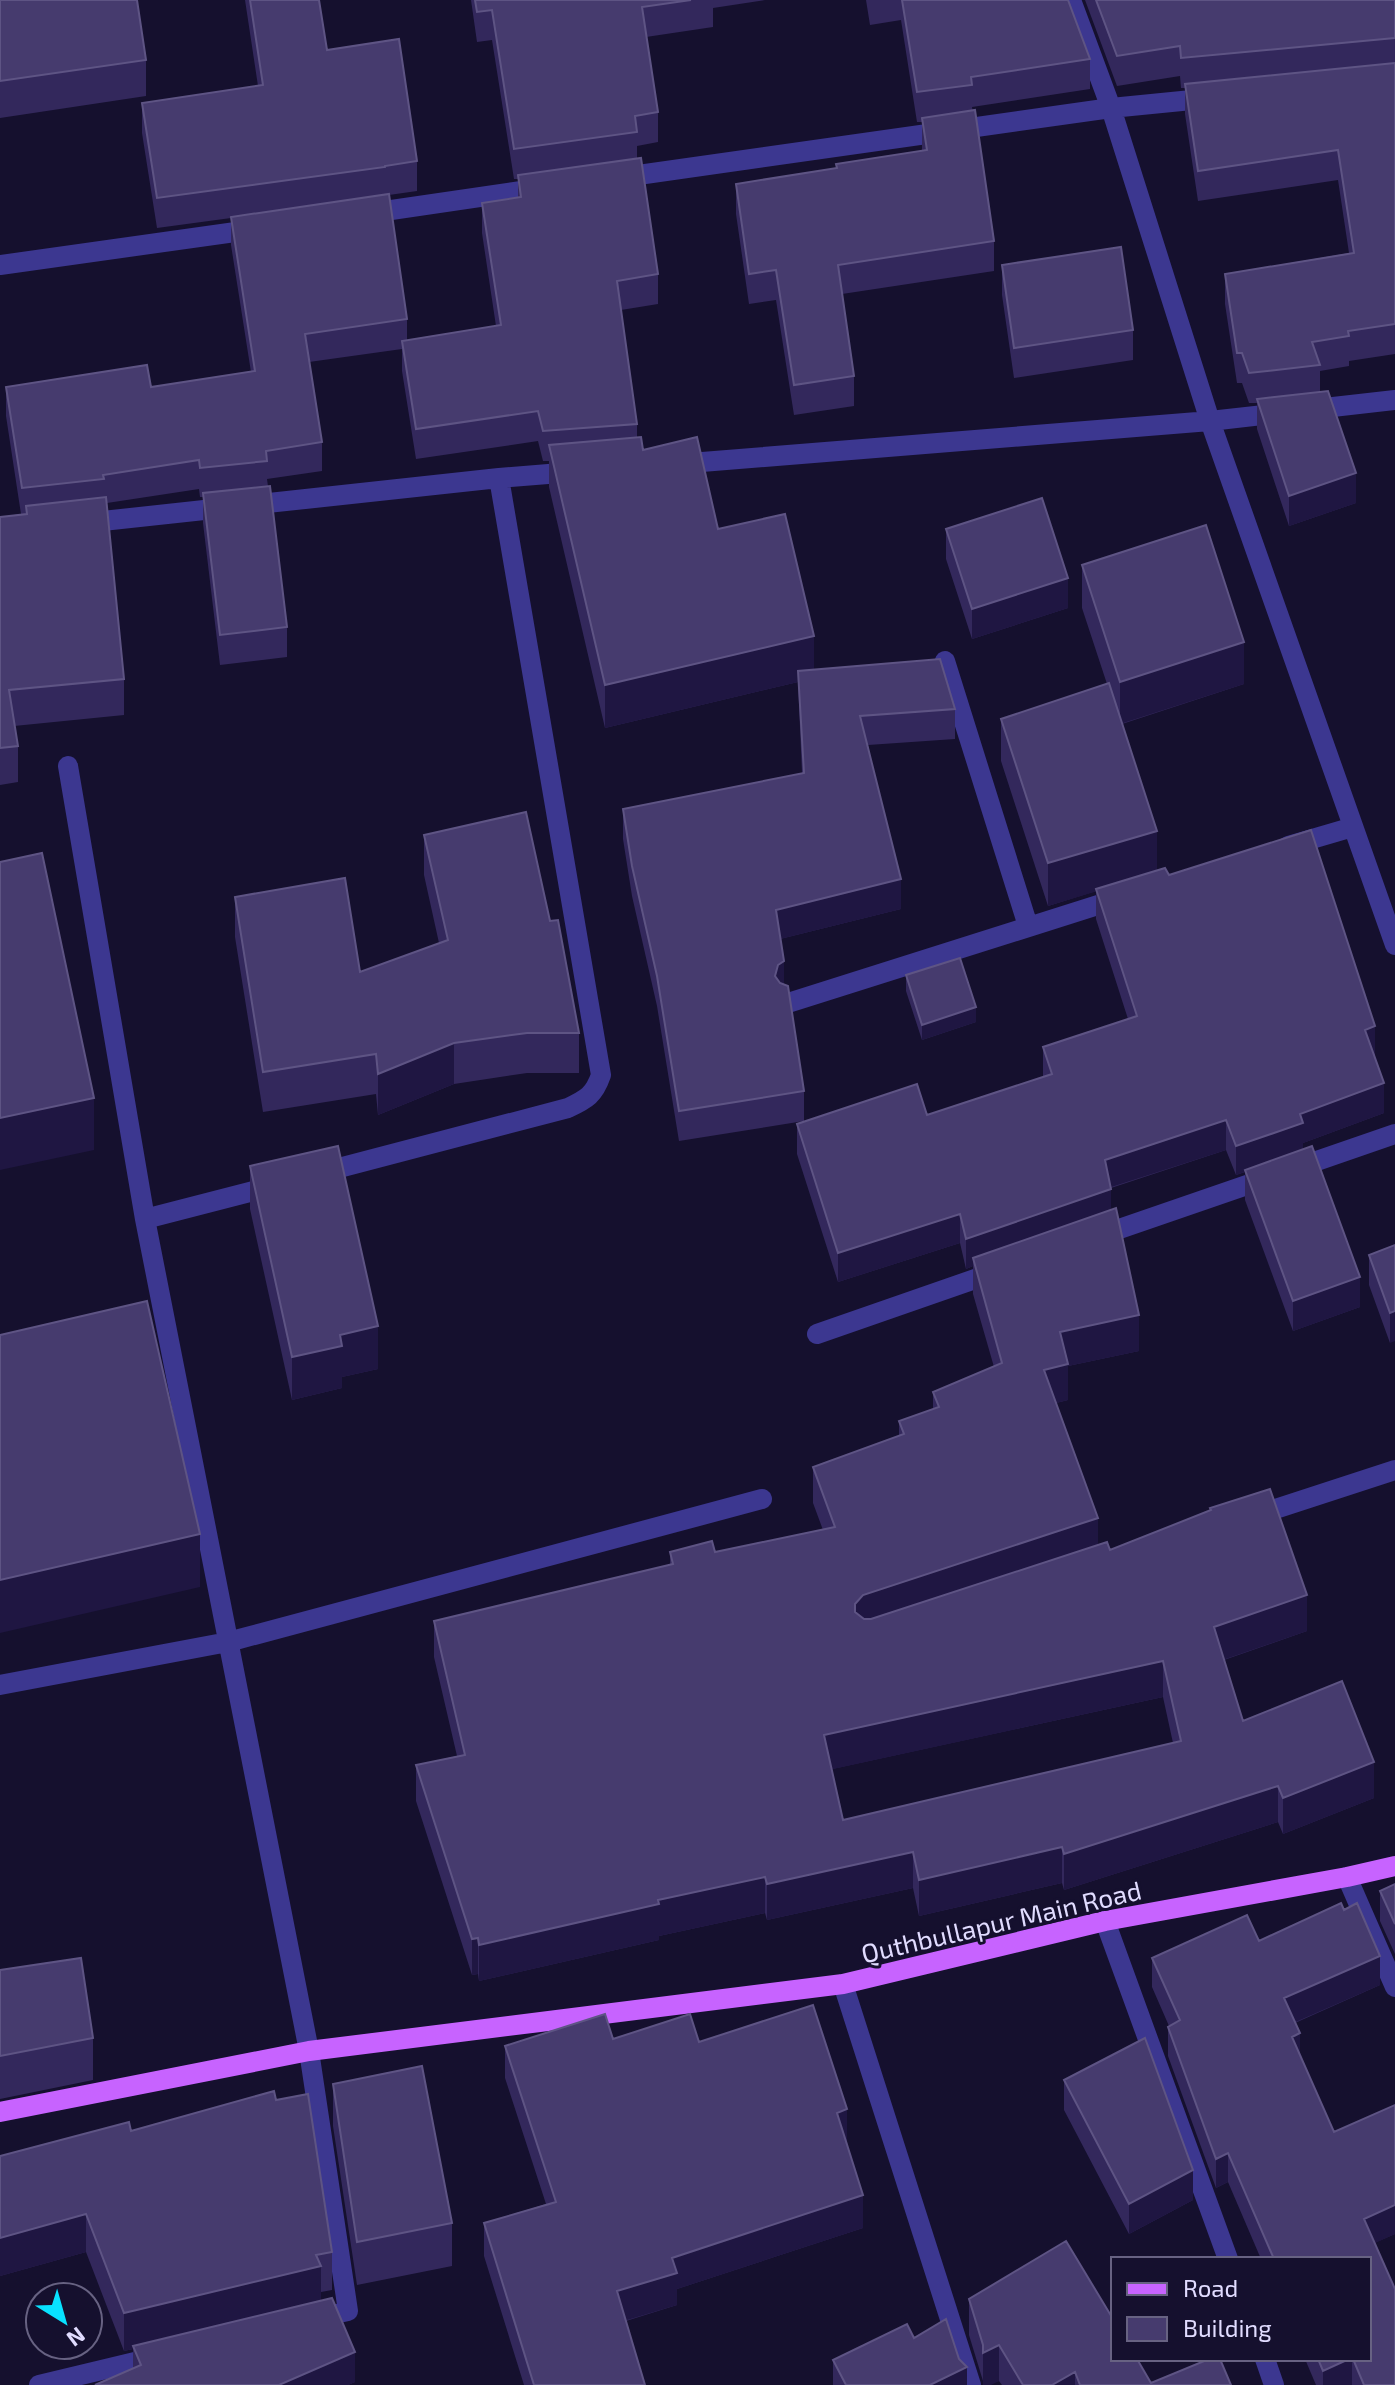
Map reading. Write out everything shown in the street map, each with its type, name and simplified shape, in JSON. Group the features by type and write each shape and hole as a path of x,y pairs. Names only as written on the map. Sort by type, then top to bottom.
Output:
{"main road":[{"name":"Quthbullapur Main Road","path":"843,1984 1105,1921 1395,1866"},
{"path":"0,2112 309,2051 843,1984"}],"street":[{"path":"1071,0 1111,108 1210,421 1395,945"},
{"path":"595,181 1111,108 1237,95"},
{"path":"344,216 563,185"},
{"path":"0,265 282,225"},
{"path":"657,465 1210,421 1395,400"},
{"path":"62,525 594,470"},
{"path":"145,1219 568,1108 584,1101 596,1089 601,1075 499,478"},
{"path":"945,661 1028,926"},
{"path":"68,766 145,1219 309,2051 348,2311 286,2325"},
{"path":"1264,854 1353,827"},
{"path":"788,1003 1146,890"},
{"path":"1084,1242 1395,1134"},
{"path":"817,1334 1010,1267"},
{"path":"1236,1522 1395,1470"},
{"path":"0,1685 228,1642 762,1499"},
{"path":"1347,1877 1395,1987"},
{"path":"1105,1921 1227,2257"},
{"name":"Quthbullapur Main Road","path":"843,1984 971,2385"},
{"path":"39,2385 178,2351"},
{"path":"1266,2361 1274,2385"}],"building":[{"path":"0,0 137,0 146,60 0,81"},
{"path":"250,0 319,0 327,50 399,39 417,161 157,198 142,103 263,85"},
{"path":"475,0 691,0 642,7 658,112 635,116 637,132 514,149 492,10 477,12"},
{"path":"902,0 1068,0 1090,59 971,77 972,85 917,92"},
{"path":"1096,0 1395,0 1395,38 1181,58 1180,46 1117,56"},
{"path":"1395,63 1395,324 1348,331 1349,336 1312,342 1320,365 1249,373 1242,353 1237,353 1225,274 1354,253 1338,150 1198,171 1185,84"},
{"path":"975,110 994,241 838,265 854,376 794,385 776,270 749,274 736,184 927,150 922,118"},
{"path":"641,158 658,274 617,281 637,424 543,431 538,411 416,429 402,341 501,325 482,203 521,197 518,175"},
{"path":"389,194 407,319 305,334 322,442 266,451 267,461 200,468 199,460 103,475 104,479 22,488 6,387 147,365 151,387 255,371 231,217"},
{"path":"1121,247 1133,330 1014,348 1002,265"},
{"path":"1328,391 1356,473 1289,496 1257,399"},
{"path":"641,437 643,450 697,437 718,529 785,514 814,636 605,685 549,445"},
{"path":"270,486 287,627 220,635 203,493"},
{"path":"106,497 124,679 9,690 18,746 0,748 0,517 27,514 26,506"},
{"path":"1042,498 1068,578 972,609 946,529"},
{"path":"1206,525 1244,642 1120,682 1082,565"},
{"path":"940,659 955,709 860,716 901,879 776,910 784,961 778,965 775,976 780,983 788,986 804,1091 679,1111 657,976 632,866 623,809 804,773 798,671"},
{"path":"1109,683 1157,831 1048,863 1001,719"},
{"path":"526,812 550,921 558,920 579,1033 527,1033 454,1043 378,1074 376,1054 263,1072 235,897 345,878 360,972 448,940 424,835"},
{"path":"1311,830 1375,1026 1365,1030 1384,1083 1300,1114 1303,1123 1236,1146 1226,1120 1105,1160 1111,1189 966,1239 960,1214 838,1253 797,1124 917,1084 927,1115 1052,1074 1043,1047 1137,1016 1096,889 1165,868 1169,875"},
{"path":"42,853 94,1098 0,1118 0,862"},
{"path":"960,958 976,1007 922,1025 906,975"},
{"path":"338,1146 378,1326 340,1335 342,1346 292,1357 250,1166"},
{"path":"1312,1146 1360,1277 1293,1301 1245,1170"},
{"path":"1116,1208 1139,1315 1060,1332 1068,1364 1044,1370 1098,1518 863,1595 855,1604 855,1612 864,1619 871,1619 1107,1542 1110,1550 1210,1508 1270,1489 1307,1595 1214,1627 1243,1721 1342,1681 1374,1762 1283,1798 1278,1786 1064,1854 1062,1847 919,1880 913,1852 767,1884 765,1877 479,1945 478,1938 472,1939 416,1765 465,1755 434,1621 673,1564 670,1552 712,1541 715,1552 835,1527 813,1467 904,1434 899,1421 939,1407 933,1392 1002,1363 973,1258","holes":["1163,1661 1181,1741 843,1820 824,1735"]},
{"path":"1395,1245 1395,1311 1390,1313 1369,1255"},
{"path":"147,1301 200,1534 0,1580 0,1335"},
{"path":"1395,1884 1395,1924 1380,1891"},
{"path":"1341,1903 1344,1910 1357,1903 1380,1956 1284,1998 1300,2033 1292,2037 1334,2132 1395,2105 1395,2205 1364,2219 1395,2289 1395,2385 1364,2385 1354,2361 1371,2361 1371,2257 1273,2257 1228,2153 1216,2159 1168,2027 1180,2020 1152,1958 1247,1915 1259,1941"},
{"path":"81,1958 93,2038 0,2056 0,1970"},
{"path":"813,2005 847,2109 837,2113 863,2195 672,2258 677,2273 617,2291 645,2385 534,2385 484,2223 556,2202 505,2046 605,2014 613,2039 690,2014 699,2042"},
{"path":"1145,2038 1193,2170 1129,2204 1064,2080"},
{"path":"422,2066 452,2223 357,2242 333,2084"},
{"path":"274,2091 276,2100 308,2094 332,2252 316,2255 321,2266 124,2313 86,2214 0,2238 0,2156 129,2122 131,2131"},
{"path":"1066,2241 1111,2316 1111,2361 1138,2361 1151,2383 1204,2361 1221,2361 1231,2385 1080,2385 1075,2372 1052,2385 1023,2385 999,2345 983,2353 969,2299"},
{"path":"332,2298 355,2352 279,2385 95,2385 141,2365 133,2346"},
{"path":"946,2319 959,2359 967,2367 930,2385 846,2385 833,2360 907,2324 914,2338"},
{"path":"1319,2361 1345,2361 1323,2371"}]}
